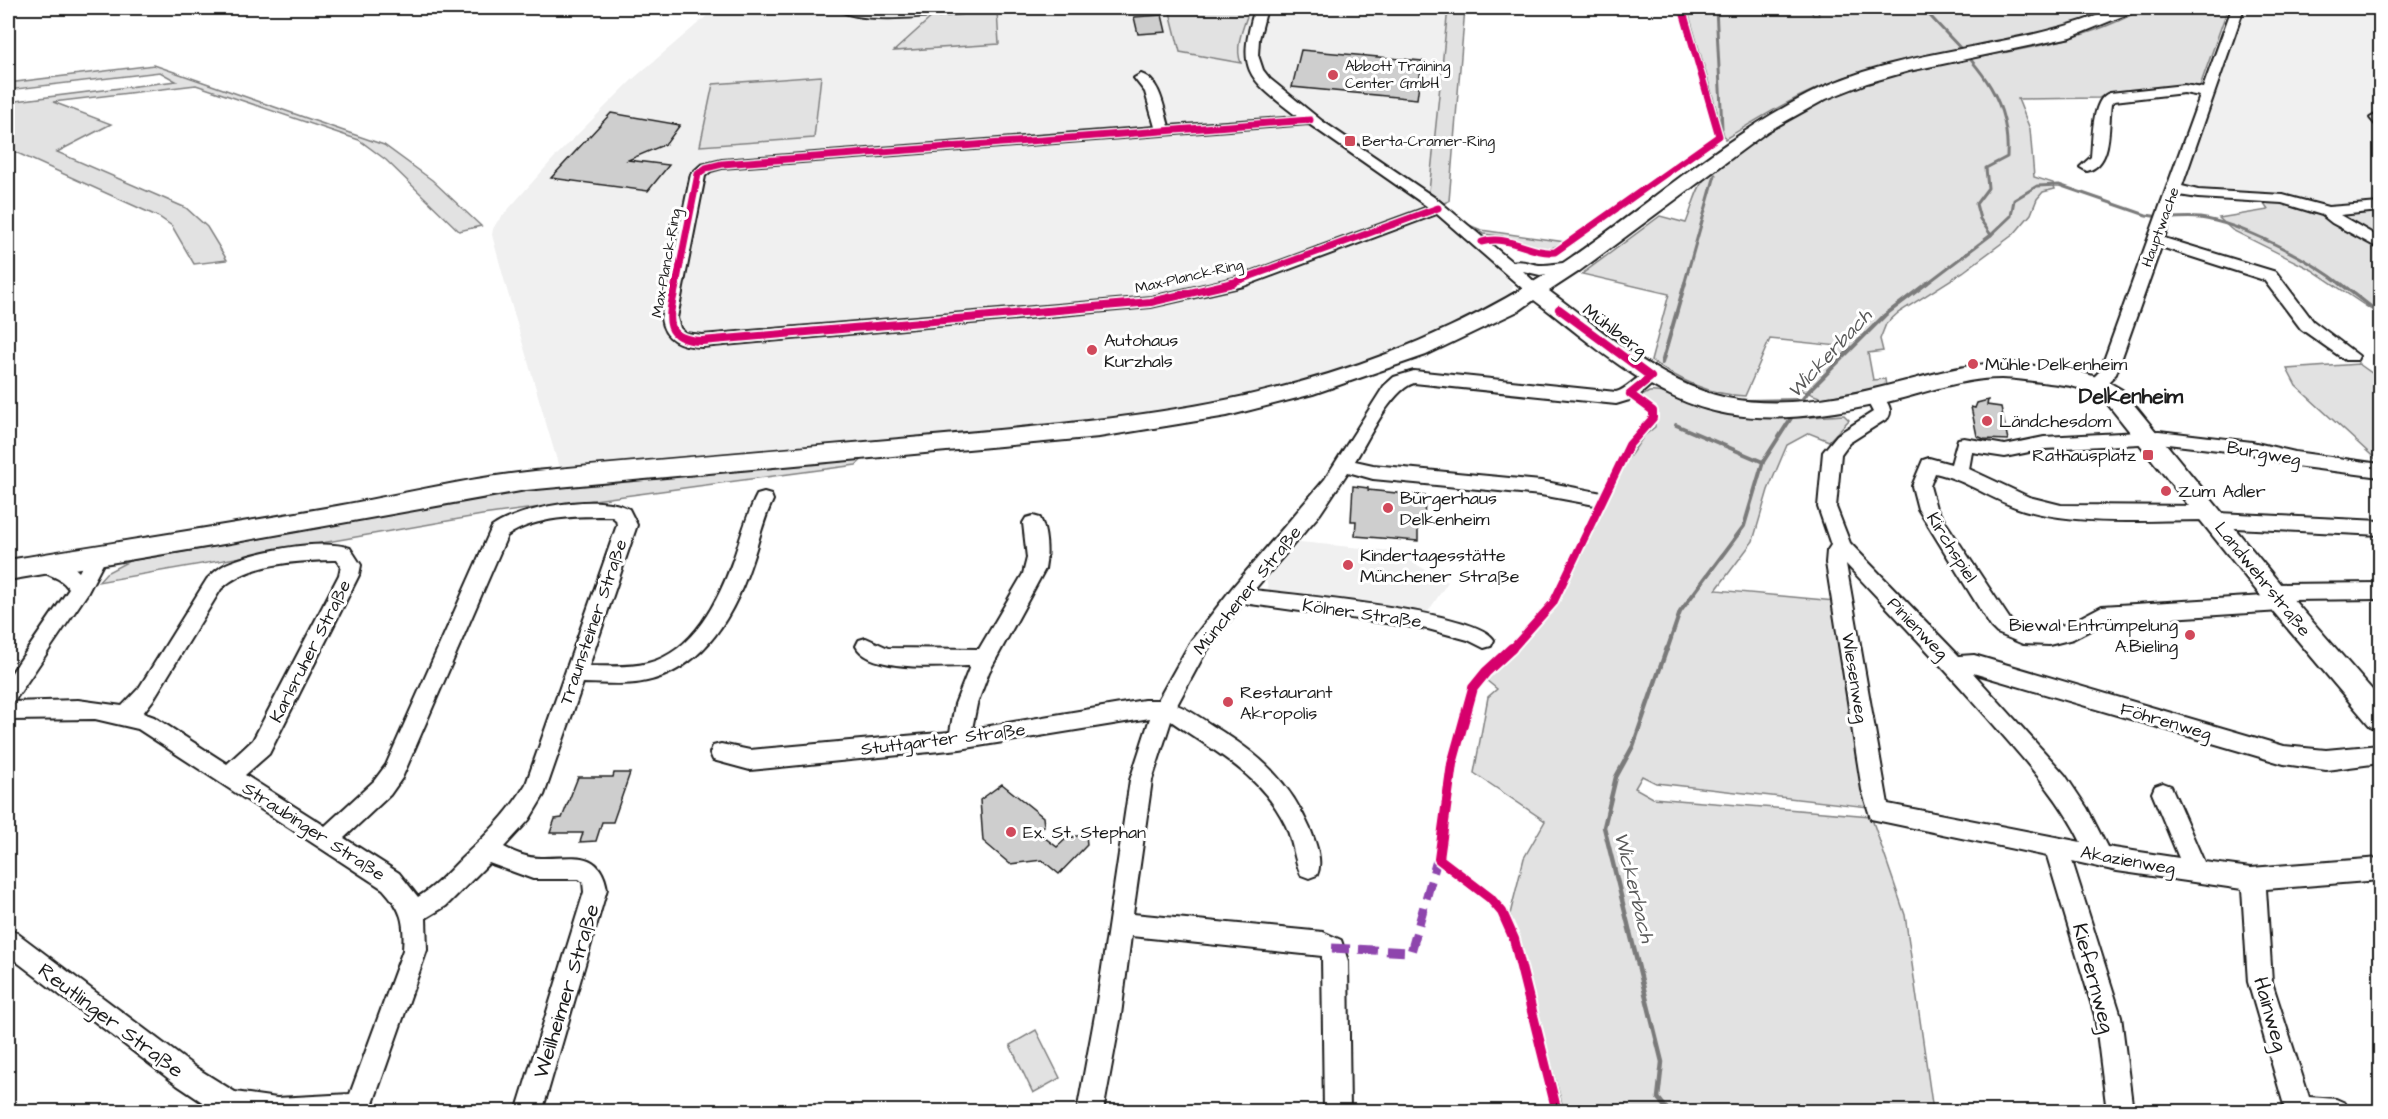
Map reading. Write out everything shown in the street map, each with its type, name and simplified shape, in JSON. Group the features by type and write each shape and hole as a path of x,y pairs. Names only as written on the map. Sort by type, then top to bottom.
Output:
{"main road":[{"path":"8,570 526,481 1053,434 1184,416 1265,399 1356,374 1452,336 1512,305 1571,267 1761,127 1800,104 1872,75 2065,33 2129,8"},
{"name":"Mühlberg","path":"1541,288 1559,309 1651,377 1702,399 1738,408 1776,411 1816,407 1874,397 1990,371 2026,371 2088,381"},
{"name":"Mühlberg","path":"1541,288 1588,329"},
{"path":"1512,305 1559,309"},
{"path":"2088,381 2114,396 2147,437"},
{"name":"Landwehrstraße","path":"2147,437 2277,598 2380,718"}],"street":[{"path":"843,8 852,13 871,14 976,8"},
{"path":"1261,8 1251,51 1255,68 1263,80 1310,120 1390,172 1541,288"},
{"name":"Hauptwache","path":"2088,381 2107,374 2112,363 2238,8"},
{"path":"1141,78 1152,91 1163,130"},
{"path":"2087,167 2098,157 2104,102 2110,97 2184,89 2207,93"},
{"name":"Max-Planck-Ring","path":"1310,120 722,164 706,168 698,174 669,318 672,333 690,341 702,341 1150,302 1238,282 1438,208"},
{"path":"2173,189 2198,194 2283,200 2327,212 2380,207"},
{"path":"2327,212 2380,244"},
{"path":"2155,240 2270,276 2307,325 2351,356"},
{"path":"1491,250 1518,266 1541,288"},
{"path":"1518,266 1540,270 1571,267"},
{"name":"Münchener Straße","path":"1090,1112 1108,1015 1141,780 1164,710 1198,647 1239,594 1313,509 1345,465 1390,390 1406,378 1508,385 1610,398 1630,394 1651,377"},
{"name":"Pinienweg","path":"1874,397 1881,407 1882,414 1843,439 1834,448 1830,461 1827,507 1842,547 1954,665 2057,782 2079,815 2099,856"},
{"name":"Burgweg","path":"1959,472 1964,444 2005,451 2044,443 2147,437 2252,448 2295,459 2380,471"},
{"path":"1345,465 1373,472 1532,487 1595,498"},
{"name":"Kirchspiel","path":"2277,598 2102,614 2073,631 2049,637 2023,636 2004,627 1998,621 1927,509 1921,486 1929,465 1959,472 2024,503 2061,512 2212,517 2380,528"},
{"path":"575,675 649,672 670,664 695,645 730,590 743,560 751,527 764,500"},
{"name":"Traunsteiner Straße","path":"326,839 382,788 394,771 499,532 512,521 529,517 617,510 626,519 627,525 536,788 520,813 486,850 438,898 414,912"},
{"path":"960,740 964,704 984,657 1034,573 1036,556 1033,524"},
{"name":"Wiesenweg","path":"1842,547 1837,552 1836,563 1873,790 1879,812"},
{"name":"Karlsruher Straße","path":"128,715 146,694 214,584 221,577 243,567 322,552 343,553 349,558 351,565 349,575 334,605 261,747 229,776"},
{"path":"8,694 80,589 98,556"},
{"path":"44,564 69,574 80,589"},
{"path":"2277,598 2380,591"},
{"name":"Kölner Straße","path":"1239,594 1252,598 1428,621 1474,634 1484,640"},
{"path":"867,646 885,656 984,657"},
{"name":"Föhrenweg","path":"1954,665 1974,664 2284,755 2326,760 2380,754"},
{"name":"Straubinger Straße","path":"8,711 86,709 128,715 146,723 391,882 405,896 414,912"},
{"name":"Stuttgarter Straße","path":"721,753 750,760 960,740 1144,709 1164,710"},
{"path":"1164,710 1177,714 1257,769 1295,820 1306,844 1309,867"},
{"path":"2163,794 2197,872"},
{"name":"Akazienweg","path":"1879,812 2099,856 2251,879 2380,869"},
{"name":"Kiefernweg","path":"2056,847 2108,1016 2120,1112"},
{"name":"Weilheimer Straße","path":"486,850 519,865 537,869 582,868 589,872 595,881 596,892 529,1112"},
{"name":"Hainweg","path":"2251,879 2256,897 2259,982 2300,1111"},
{"path":"358,1109 415,950 417,926 414,912"},
{"path":"1120,924 1323,944 1332,948 1336,961 1337,1112"},
{"name":"Reutlinger Straße","path":"8,941 186,1076 227,1102 258,1109 358,1109"},
{"path":"2300,1111 2336,1112"}],"shaded area":[{"path":"716,8 1448,8 1429,192 1423,203 1505,275 1513,287 1510,294 1486,311 1413,344 1352,367 1303,382 1205,404 1049,426 565,469 558,464 505,283 492,235 493,229 553,159 633,79"},
{"path":"1169,8 1250,8 1239,43 1241,63 1180,52"},
{"path":"1448,8 1465,8 1449,201 1444,203 1429,192"},
{"path":"1687,8 1810,8 1813,15 1819,15 1817,8 2114,8 2037,35 1917,58 1846,77 1799,97 1725,139"},
{"path":"2144,8 2228,8 2200,86 2109,93 2099,98 2018,99 2030,129 2034,177 2053,183 2055,189 2043,192 2037,199 2031,214 2014,234 1963,272 1898,313 1886,324 1880,339 1883,351 1868,353 1873,380 1885,379 1886,387 1822,398 1800,390 1839,346 1770,339 1745,396 1719,393 1695,385 1651,361 1669,294 1582,274 1660,216 1686,223 1694,199 1711,172 1773,128 1823,100 1859,85 1896,74 2023,49 2085,34"},
{"path":"2244,8 2380,8 2380,203 2331,209 2183,186"},
{"path":"997,11 999,44 894,51 934,15"},
{"path":"154,65 384,145 432,180 481,226 459,231 386,160 359,140 196,85 53,102 111,124 57,152 186,208 207,227 227,260 194,264 172,226 159,217 13,151 8,152 8,102 176,81 160,72 8,90 8,83"},
{"path":"821,76 814,138 700,146 713,84"},
{"path":"2262,201 2295,206 2324,216 2380,247 2380,319 2376,313 2312,270 2232,230 2219,218 2268,210"},
{"path":"2380,211 2380,241 2335,216"},
{"path":"1469,225 1481,230 1565,242 1545,251 1502,236 1483,234"},
{"path":"2359,364 2380,379 2380,463 2296,386 2287,369"},
{"path":"1649,392 1676,396 1711,411 1735,416 1782,418 1844,415 1849,420 1829,441 1809,433 1787,445 1768,490 1753,541 1716,590 1835,601 1868,807 1656,783 1642,776 1635,788 1653,798 1871,816 1905,915 1933,1111 1564,1111 1510,914 1524,858 1545,821 1474,773 1488,697 1497,689 1486,680 1549,615 1573,573 1625,463 1644,436 1655,427 1656,411 1640,397"},
{"path":"865,457 856,465 482,515 98,582 106,573 129,561 489,495 601,480"},
{"name":"Kindertagesstätte Münchener Straße","path":"1300,542 1392,551 1448,582 1427,613 1269,590 1266,580"},
{"path":"1036,1030 1060,1078 1033,1093 1010,1045"}],"building":[{"path":"1162,15 1166,32 1138,34 1134,17"},
{"name":"Abbott Training Center GmbH","path":"1301,50 1422,61 1417,99 1292,87"},
{"path":"611,113 680,125 666,144 628,160 669,165 648,191 551,178"},
{"name":"Ländchesdom","path":"1988,400 1987,405 2001,407 2008,440 1984,439 1977,436 1971,407 1975,408 1977,403"},
{"name":"Bürgerhaus Delkenheim","path":"1353,486 1368,488 1368,490 1425,496 1424,525 1418,524 1418,541 1355,536 1356,521 1351,521"},
{"path":"614,773 630,773 613,822 602,822 596,841 580,842 583,833 550,833 555,819 562,818 578,777 613,777"},
{"name":"Ex. St. Stephan","path":"1002,784 1043,817 1044,826 1036,831 1057,847 1068,837 1086,835 1087,845 1059,874 1042,860 1010,864 983,841 980,800"}],"waterway":[{"path":"1716,8 1722,128"},
{"path":"1923,8 1982,74 2001,111 2006,132 2007,157 1986,168 1988,188 1976,204 1980,219 1991,235"},
{"path":"1684,285 1715,175"},
{"name":"Wickerbach","path":"1991,235 2011,216 2014,200 2037,186 2059,185 2146,215 2160,217"},
{"name":"Wickerbach","path":"2168,218 2200,218 2235,227 2294,254 2342,285"},
{"name":"Wickerbach","path":"1925,285 1991,235"},
{"path":"1662,363 1685,283"},
{"name":"Wickerbach","path":"1802,400 1885,315 1927,283"},
{"name":"Wickerbach","path":"2340,283 2380,314"},
{"path":"1745,401 1802,400"},
{"name":"Wickerbach","path":"1763,462 1793,415"},
{"path":"1676,425 1763,462"},
{"name":"Wickerbach","path":"1667,650 1680,612 1744,526 1763,462"},
{"name":"Wickerbach","path":"1667,648 1633,746 1616,777 1604,827 1662,1062 1658,1098 1669,1112"}],"marked path":[{"path":"1332,948 1411,952 1439,853"}],"cycle path":[{"path":"1482,242 1501,239 1536,251 1555,252 1719,136 1682,8"},
{"path":"1310,120 722,164 706,168 698,174 669,318 670,325 675,334 680,337 702,341 1151,302 1238,282 1438,208"},
{"path":"1557,1112 1514,939 1502,912 1490,898 1439,859 1452,764 1473,688 1553,603 1629,445 1653,418 1653,411 1630,394 1651,377 1559,309"}],"place":[{"name":"Abbott Training Center GmbH","path":"1333,75"},
{"name":"Berta-Cramer-Ring","path":"1350,141"},
{"name":"Autohaus Kurzhals","path":"1092,350"},
{"name":"Mühle Delkenheim","path":"1973,364"},
{"name":"Ländchesdom","path":"1987,421"},
{"name":"Rathausplatz","path":"2148,455"},
{"name":"Zum Adler","path":"2166,491"},
{"name":"Bürgerhaus Delkenheim","path":"1388,508"},
{"name":"Kindertagesstätte Münchener Straße","path":"1348,565"},
{"name":"Biewal Entrümpelung A.Bieling","path":"2190,635"},
{"name":"Restaurant Akropolis","path":"1228,702"},
{"name":"Ex. St. Stephan","path":"1011,832"}],"district":[{"name":"Delkenheim","path":"2131,396"}]}
